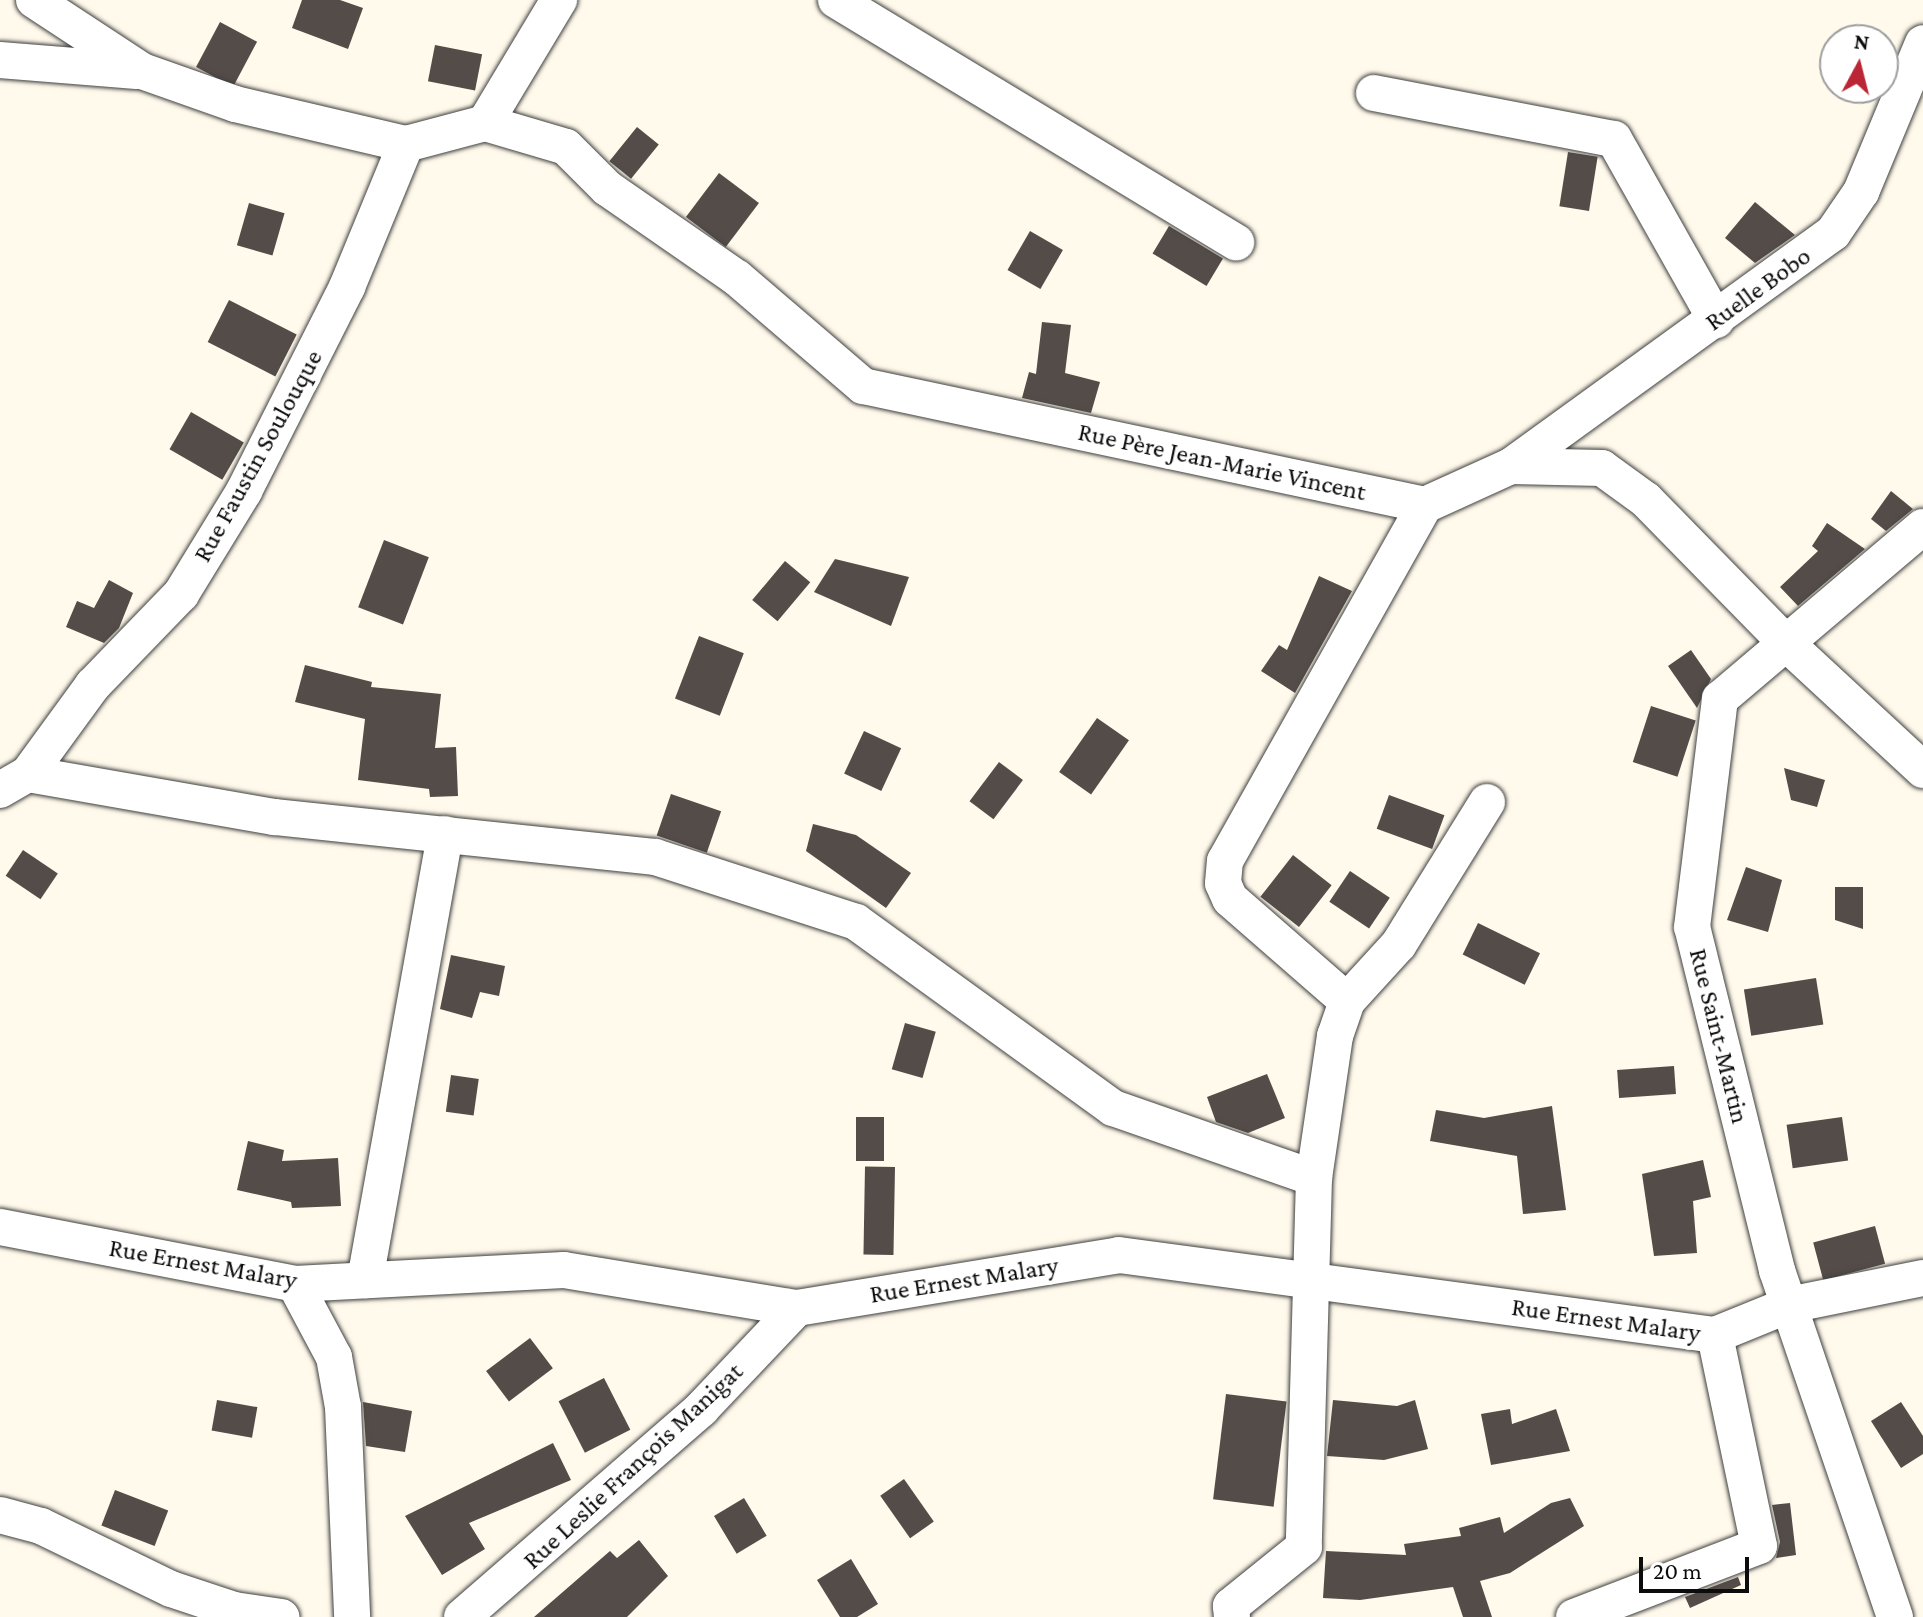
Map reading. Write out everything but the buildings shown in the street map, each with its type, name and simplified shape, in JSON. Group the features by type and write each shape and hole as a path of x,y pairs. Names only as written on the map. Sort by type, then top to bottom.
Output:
{"street":[{"path":"34,0 142,71 235,104 406,144 485,123 559,0"},
{"path":"836,0 1236,242"},
{"name":"Ruelle Bobo","path":"1511,466 1833,233 1861,192 1923,43"},
{"path":"0,60 142,71"},
{"path":"1374,93 1614,139 1716,320"},
{"name":"Rue Père Jean-Marie Vincent","path":"485,123 566,147 607,188 737,278 863,386 1425,505"},
{"name":"Rue Faustin Soulouque","path":"14,782 93,685 181,594 244,491 347,287 406,144"},
{"path":"1347,1001 1230,899 1223,883 1225,861 1425,505 1511,466 1602,468 1646,500 1786,643 1923,770"},
{"name":"Rue Saint-Martin","path":"1895,1617 1789,1305 1692,927 1720,699 1923,527"},
{"path":"14,782 275,817 655,857 856,922 1113,1108 1314,1178"},
{"path":"1232,1617 1231,1606 1304,1547 1314,1178 1335,1036 1347,1001 1399,944 1487,802"},
{"path":"365,1280 445,834"},
{"name":"Rue Ernest Malary","path":"0,1227 295,1284 564,1270 797,1308 1119,1255 1715,1335 1789,1305 1923,1278"},
{"path":"295,1284 334,1357 343,1407 352,1617"},
{"name":"Rue Leslie François Manigat","path":"462,1617 504,1604 701,1409 797,1308"},
{"path":"1574,1617 1759,1546 1715,1335"},
{"path":"0,1515 53,1531 171,1589 234,1610 281,1617"}]}
